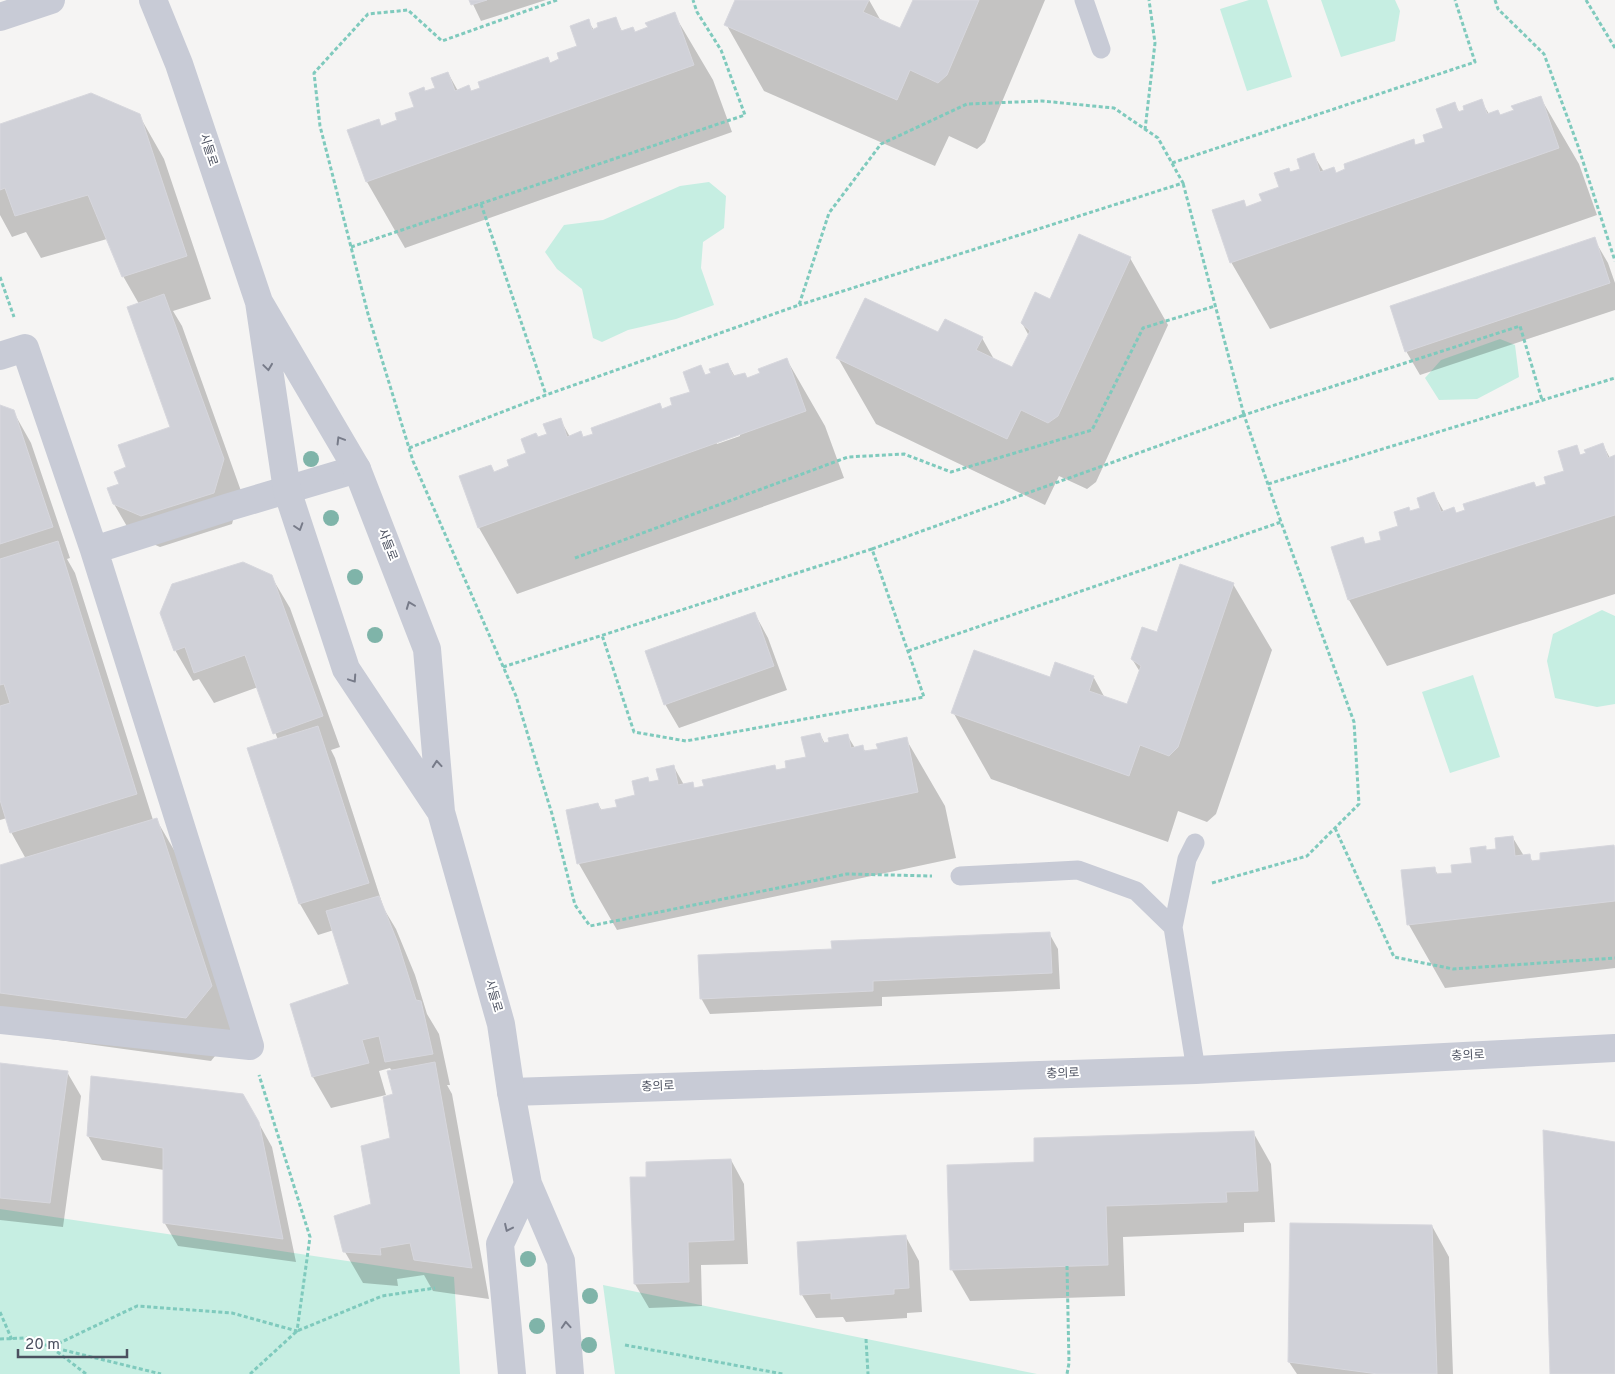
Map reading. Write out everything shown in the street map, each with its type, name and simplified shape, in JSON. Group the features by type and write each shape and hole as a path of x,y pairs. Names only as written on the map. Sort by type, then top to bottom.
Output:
{"street":[{"path":"0,17 52,0"},
{"name":"사들로","path":"153,0 179,64 258,302 287,490 346,670 441,812"},
{"name":"사들로","path":"258,302 357,469 427,649 441,812 500,1024 528,1184 561,1261 570,1374"},
{"path":"0,1020 250,1046 94,550 12,352"},
{"path":"94,550 357,469"},
{"name":"충의로","path":"511,1092 1196,1070 1615,1048"},
{"path":"512,1374 500,1244 528,1184"}],"lane":[{"path":"1084,0 1101,49"},
{"path":"1195,843 1187,859 1173,927 1196,1070"},
{"path":"960,876 1078,870 1136,891 1173,927"}],"path":[{"path":"557,0 442,41 408,10 368,14 314,73 320,126 368,314 413,461 519,705 552,814 575,905 590,926 847,874 960,876"},
{"path":"351,247 745,115 721,50 697,12 693,0"},
{"path":"1145,130 1155,43 1149,0"},
{"path":"1172,163 1475,62 1455,0"},
{"path":"1495,0 1498,9 1544,54 1578,146 1615,261"},
{"path":"1586,0 1615,48"},
{"path":"799,305 829,214 881,144 967,104 1042,101 1114,108 1158,138 1183,183 1244,415 1354,722 1358,804 1307,856 1180,892"},
{"path":"409,448 546,395 799,305 1183,183"},
{"path":"481,204 546,395"},
{"path":"0,277 12,352"},
{"path":"575,558 848,457 904,454 951,472 1092,430 1143,328 1215,306"},
{"path":"503,667 872,549 1244,415 1520,326 1542,400"},
{"path":"1268,484 1615,378"},
{"path":"908,651 1281,522"},
{"path":"602,635 634,732 686,741 924,697 872,549"},
{"path":"1335,828 1394,957 1453,970 1615,958"},
{"path":"250,1046 310,1236 297,1331"},
{"path":"1067,1266 1069,1363 1067,1374"},
{"path":"250,1374 297,1331 382,1296 435,1288"},
{"path":"51,1347 137,1306 232,1314 297,1331"},
{"path":"0,1312 12,1340"},
{"path":"0,1339 26,1338 51,1347 161,1374"},
{"path":"866,1339 868,1374"},
{"path":"625,1345 757,1372 783,1374"},
{"path":"51,1347 86,1374"}],"green space":[{"path":"1249,0 1267,0 1292,77 1247,91 1220,9"},
{"path":"1321,0 1395,0 1400,11 1395,41 1341,57"},
{"path":"709,182 726,196 724,228 703,242 701,268 714,305 676,319 628,330 602,342 593,338 582,289 557,269 545,252 564,225 603,220 680,186"},
{"path":"1500,339 1515,345 1519,377 1477,399 1439,400 1425,378 1441,360"},
{"path":"1602,610 1615,616 1615,704 1597,707 1555,698 1547,661 1553,634"},
{"path":"1473,675 1500,757 1450,773 1422,692"},
{"path":"0,1209 454,1277 460,1374 0,1374"},
{"path":"603,1285 1037,1374 615,1374"}],"building":[{"path":"469,0 487,0 471,5"},
{"path":"735,0 869,0 863,12 900,28 913,0 979,0 947,75 938,83 910,70 897,100 724,25"},
{"path":"675,12 694,65 366,182 347,130 379,119 381,126 397,120 395,113 414,107 409,93 424,87 425,91 435,88 431,78 448,72 455,91 469,85 471,91 480,88 478,82 548,57 550,63 559,59 557,53 577,46 570,26 589,19 592,30 598,27 597,23 616,17 621,31 633,27 635,32 648,27 645,23"},
{"path":"91,93 140,114 187,256 122,277 88,195 15,216 5,188 0,190 0,124"},
{"path":"1541,96 1559,148 1230,263 1212,210 1244,200 1246,207 1262,201 1259,194 1279,187 1274,173 1289,168 1290,172 1300,169 1297,159 1314,153 1320,172 1334,167 1336,173 1345,169 1344,164 1414,139 1415,145 1425,142 1423,135 1443,128 1436,109 1455,102 1458,112 1464,110 1463,106 1482,99 1487,114 1498,110 1500,115 1514,110 1511,106"},
{"path":"1079,234 1131,257 1058,416 1048,423 1021,410 1007,439 836,358 865,298 938,332 945,319 983,337 976,350 1012,367 1030,331 1021,323 1035,292 1050,299"},
{"path":"1595,237 1610,283 1405,352 1390,306"},
{"path":"164,294 224,459 214,493 141,516 113,504 107,488 119,484 114,472 126,467 118,445 170,427 127,307"},
{"path":"787,358 806,411 478,528 459,476 491,465 494,472 509,466 507,460 526,453 521,439 536,433 538,437 547,434 543,424 561,418 567,437 581,431 583,437 593,434 591,428 660,403 662,409 672,405 670,398 690,392 683,372 701,365 705,375 711,373 709,369 728,363 733,376 745,373 747,378 760,373 758,369"},
{"path":"0,405 14,410 53,527 0,544"},
{"path":"1603,443 1608,458 1615,455 1615,515 1348,600 1331,547 1363,537 1365,544 1381,540 1379,532 1398,526 1394,512 1409,507 1410,511 1420,508 1417,498 1434,492 1441,512 1454,507 1456,513 1465,510 1463,504 1534,482 1536,487 1546,484 1544,477 1564,471 1558,451 1577,445 1580,455 1586,453 1584,450"},
{"path":"58,541 137,794 10,833 0,800 0,706 10,703 4,684 0,685 0,559"},
{"path":"243,562 272,575 323,716 273,734 245,655 194,673 185,647 174,651 160,613 172,584"},
{"path":"1180,564 1234,583 1178,747 1169,756 1140,745 1129,776 951,713 974,650 1050,677 1055,662 1094,676 1089,691 1127,704 1141,666 1131,659 1142,627 1157,632"},
{"path":"755,612 774,666 664,705 645,651"},
{"path":"318,726 369,883 299,904 247,748"},
{"path":"820,733 823,743 829,742 828,738 848,734 851,748 863,745 864,751 878,749 876,744 907,737 918,792 577,864 566,810 598,803 600,810 617,807 615,800 635,795 632,781 648,777 649,782 659,780 656,769 674,765 678,785 693,782 694,788 704,786 702,780 775,765 776,770 786,768 785,761 806,757 801,737"},
{"path":"157,818 212,986 186,1018 0,993 0,865"},
{"path":"1513,836 1515,856 1530,854 1531,861 1540,860 1540,853 1614,845 1615,901 1407,925 1401,870 1435,867 1436,874 1452,873 1451,865 1472,863 1470,848 1486,846 1486,850 1496,849 1495,838"},
{"path":"379,896 398,943 416,1000 421,1001 433,1054 385,1062 379,1036 362,1040 369,1063 312,1077 290,1004 349,984 326,911"},
{"path":"1050,932 1052,973 873,981 873,991 700,999 698,955 832,949 831,941"},
{"path":"435,1062 472,1268 414,1260 410,1243 380,1248 381,1255 343,1252 334,1216 371,1204 361,1146 390,1138 383,1097 393,1094 387,1071"},
{"path":"0,1063 68,1071 50,1203 0,1198"},
{"path":"91,1076 243,1094 259,1122 283,1239 163,1223 163,1148 87,1136"},
{"path":"1543,1130 1615,1142 1615,1374 1550,1374"},
{"path":"1254,1131 1258,1191 1226,1192 1227,1202 1106,1206 1108,1265 950,1270 947,1165 1034,1162 1034,1138"},
{"path":"731,1159 734,1240 688,1242 689,1282 634,1284 630,1177 646,1177 646,1162"},
{"path":"1290,1223 1432,1225 1437,1374 1378,1374 1288,1362"},
{"path":"906,1235 909,1288 894,1289 894,1294 831,1299 831,1293 800,1295 797,1242"}]}
